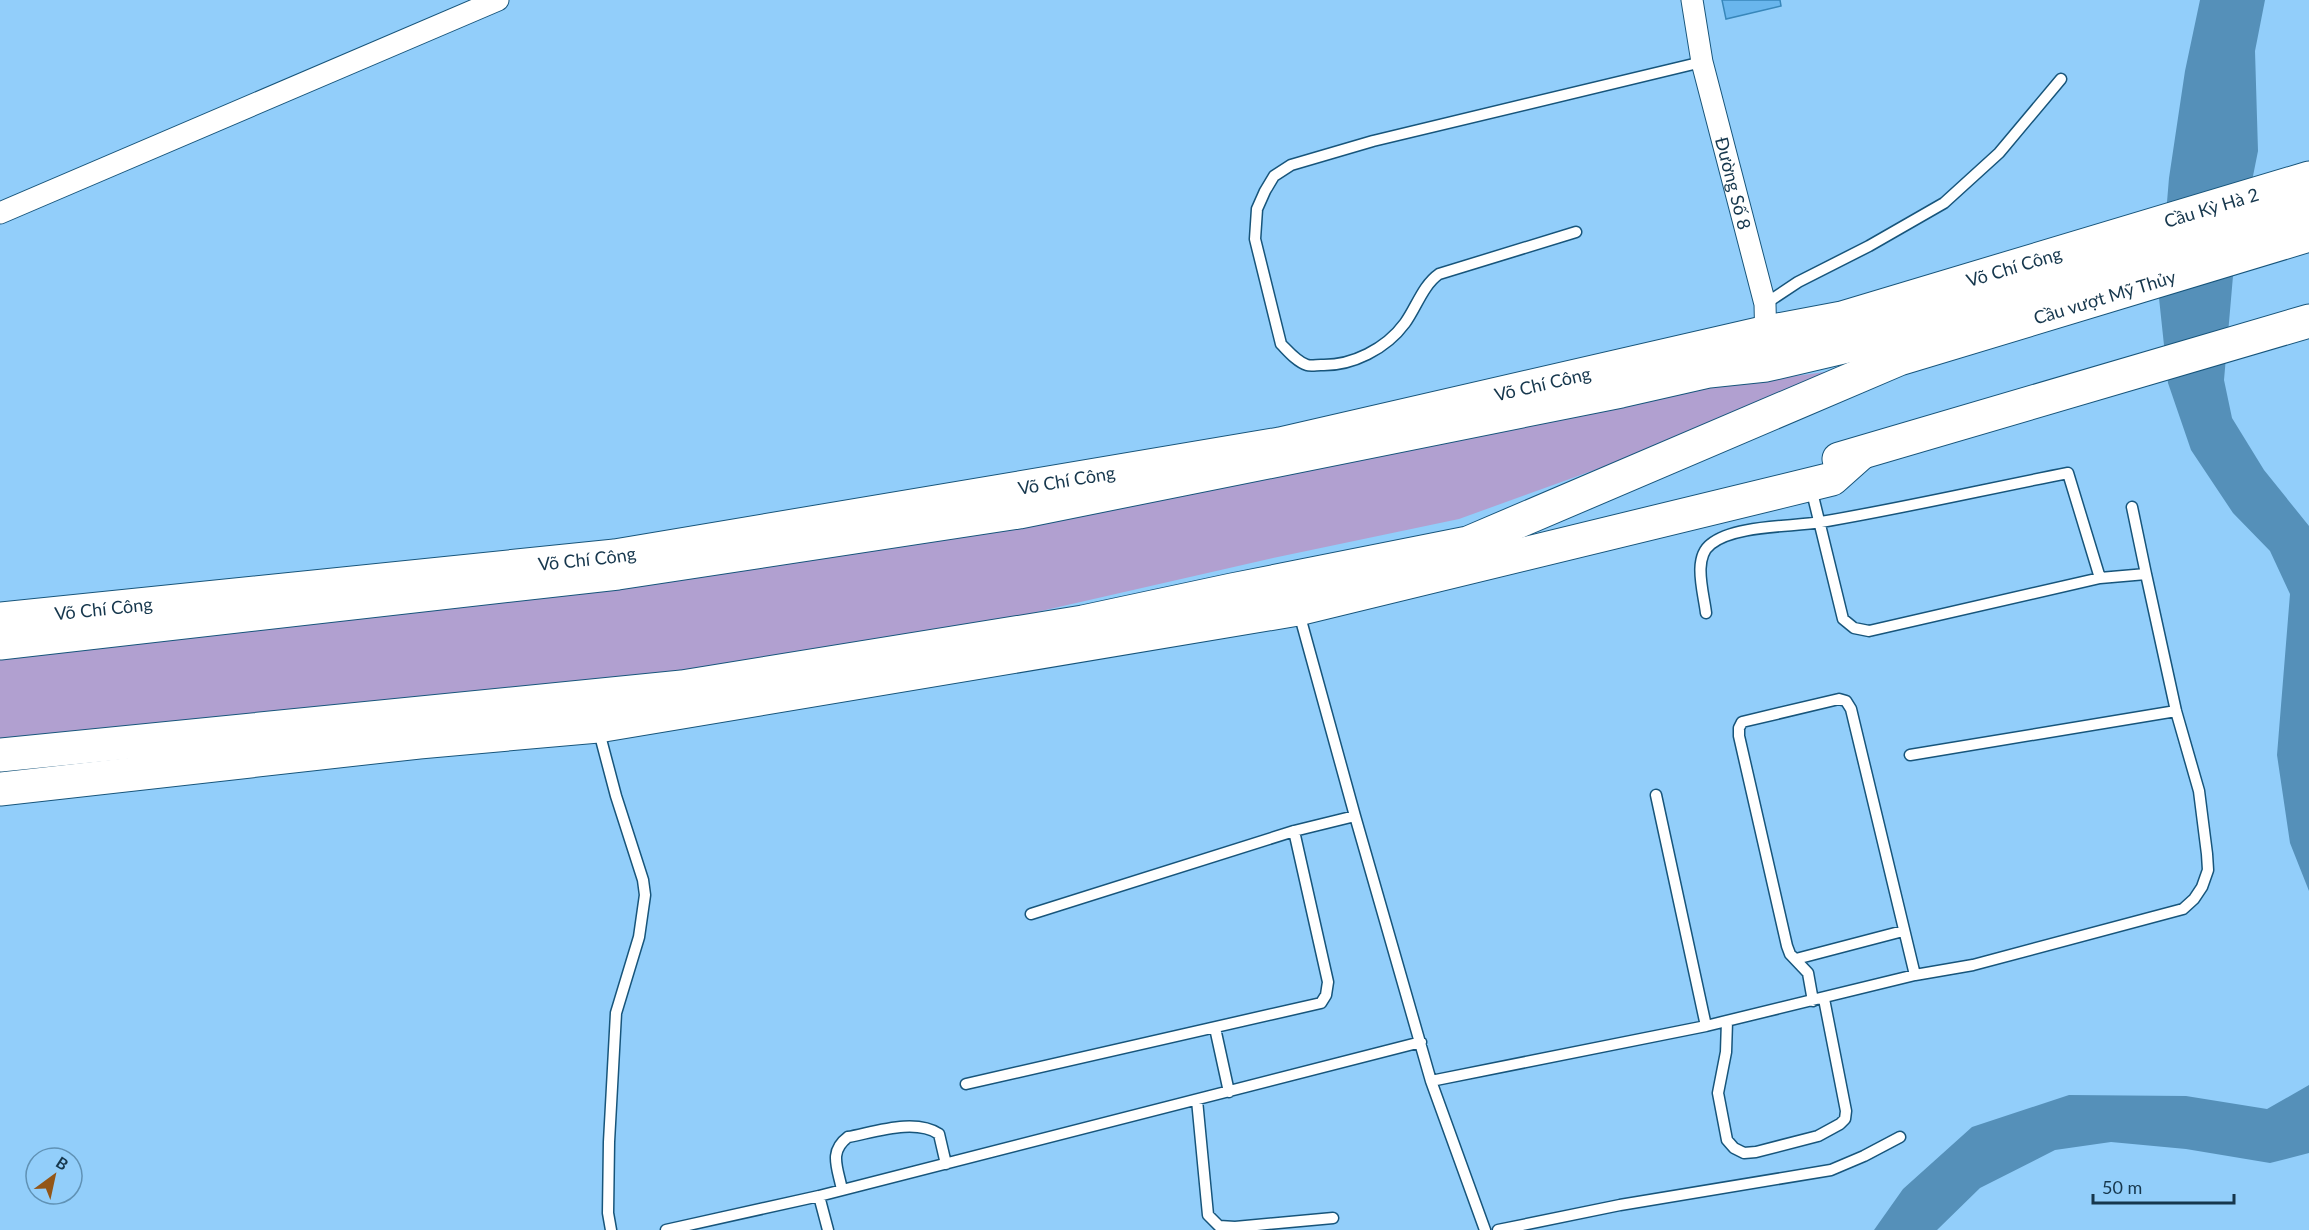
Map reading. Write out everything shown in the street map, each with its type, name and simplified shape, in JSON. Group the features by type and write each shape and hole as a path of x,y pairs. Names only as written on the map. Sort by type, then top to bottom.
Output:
{"main road":[{"name":"Cầu Kỳ Hà 2","path":"2114,237 2309,178"},
{"name":"Cầu vượt Mỹ Thủy","path":"1899,346 2309,211"},
{"name":"Cầu vượt Mỹ Thủy","path":"1899,346 2309,235"},
{"name":"Võ Chí Công","path":"0,620 615,556 1280,444 1766,318 1842,318 2114,237"},
{"path":"0,755 682,687 1083,622 1232,590 1294,594 1468,543 1591,523 1860,454 2309,321"},
{"name":"Võ Chí Công","path":"0,643 618,573 1019,512 1610,394 1709,371 1899,346"},
{"path":"1468,543 1899,346"},
{"path":"0,789 408,744 598,726 1294,594 1811,485 1832,479 1860,454"}],"street":[{"path":"0,213 498,0"},
{"name":"Đường Số 8","path":"1692,0 1702,62 1766,318 1766,365"}],"lane":[{"path":"1576,232 1438,274 1431,280 1395,336 1369,354 1334,366 1307,365 1281,344 1254,239 1257,209 1265,191 1274,176 1291,165 1373,141 1702,62"},
{"path":"1766,318 1798,282 1869,246 1944,203 1999,153 2061,80"},
{"path":"1706,614 1700,565 1702,555 1710,544 1733,533 1820,522 2068,473 2100,578"},
{"path":"1811,485 1843,619 1854,628 1869,631 2100,578 2146,574"},
{"path":"1431,1081 1727,1022 1915,975 1973,965 2183,909 2194,899 2208,870 2207,854 2199,791 2176,711 2132,507"},
{"path":"1294,594 1431,1081 1485,1230"},
{"path":"1727,1022 1718,1093 1727,1140 1734,1148 1744,1153 1756,1152 1818,1136 1839,1125 1845,1119 1846,1111 1819,1000 1808,973 1790,954 1787,946 1738,736 1742,722 1839,699 1846,701 1851,709 1915,975"},
{"path":"1910,755 2176,711"},
{"path":"598,726 616,796 643,880 645,895 639,937 616,1013 609,1142 608,1213 611,1230"},
{"path":"1656,795 1706,1026"},
{"path":"1031,914 1294,831 1355,816"},
{"path":"966,1084 1321,1003 1329,982 1294,831"},
{"path":"1796,959 1903,931"},
{"path":"1215,1028 1228,1092"},
{"path":"666,1230 819,1196 1420,1042"},
{"path":"1197,1100 1208,1215 1219,1226 1235,1227 1333,1218"},
{"path":"842,1190 835,1155 839,1144 848,1137 917,1125 929,1128 939,1134 946,1164"},
{"path":"1498,1230 1620,1205 1831,1170 1900,1137"},
{"path":"819,1196 828,1230"}],"shaded area":[{"path":"1831,371 1636,455 1459,519 1273,558 893,645 639,684 0,745 0,649 1563,409"}],"water":[{"path":"2200,0 2265,0 2255,51 2258,151 2233,276 2224,380 2232,418 2264,470 2309,526 2309,891 2290,843 2277,755 2290,594 2270,551 2233,513 2191,450 2168,383 2159,298 2169,178 2185,71"},
{"path":"2309,1085 2309,1153 2270,1163 2186,1149 2111,1142 2055,1150 1980,1188 1937,1230 1874,1230 1903,1189 1972,1127 2069,1095 2186,1096 2267,1109"}],"building":[{"path":"1722,0 1780,0 1781,6 1726,19"}]}
